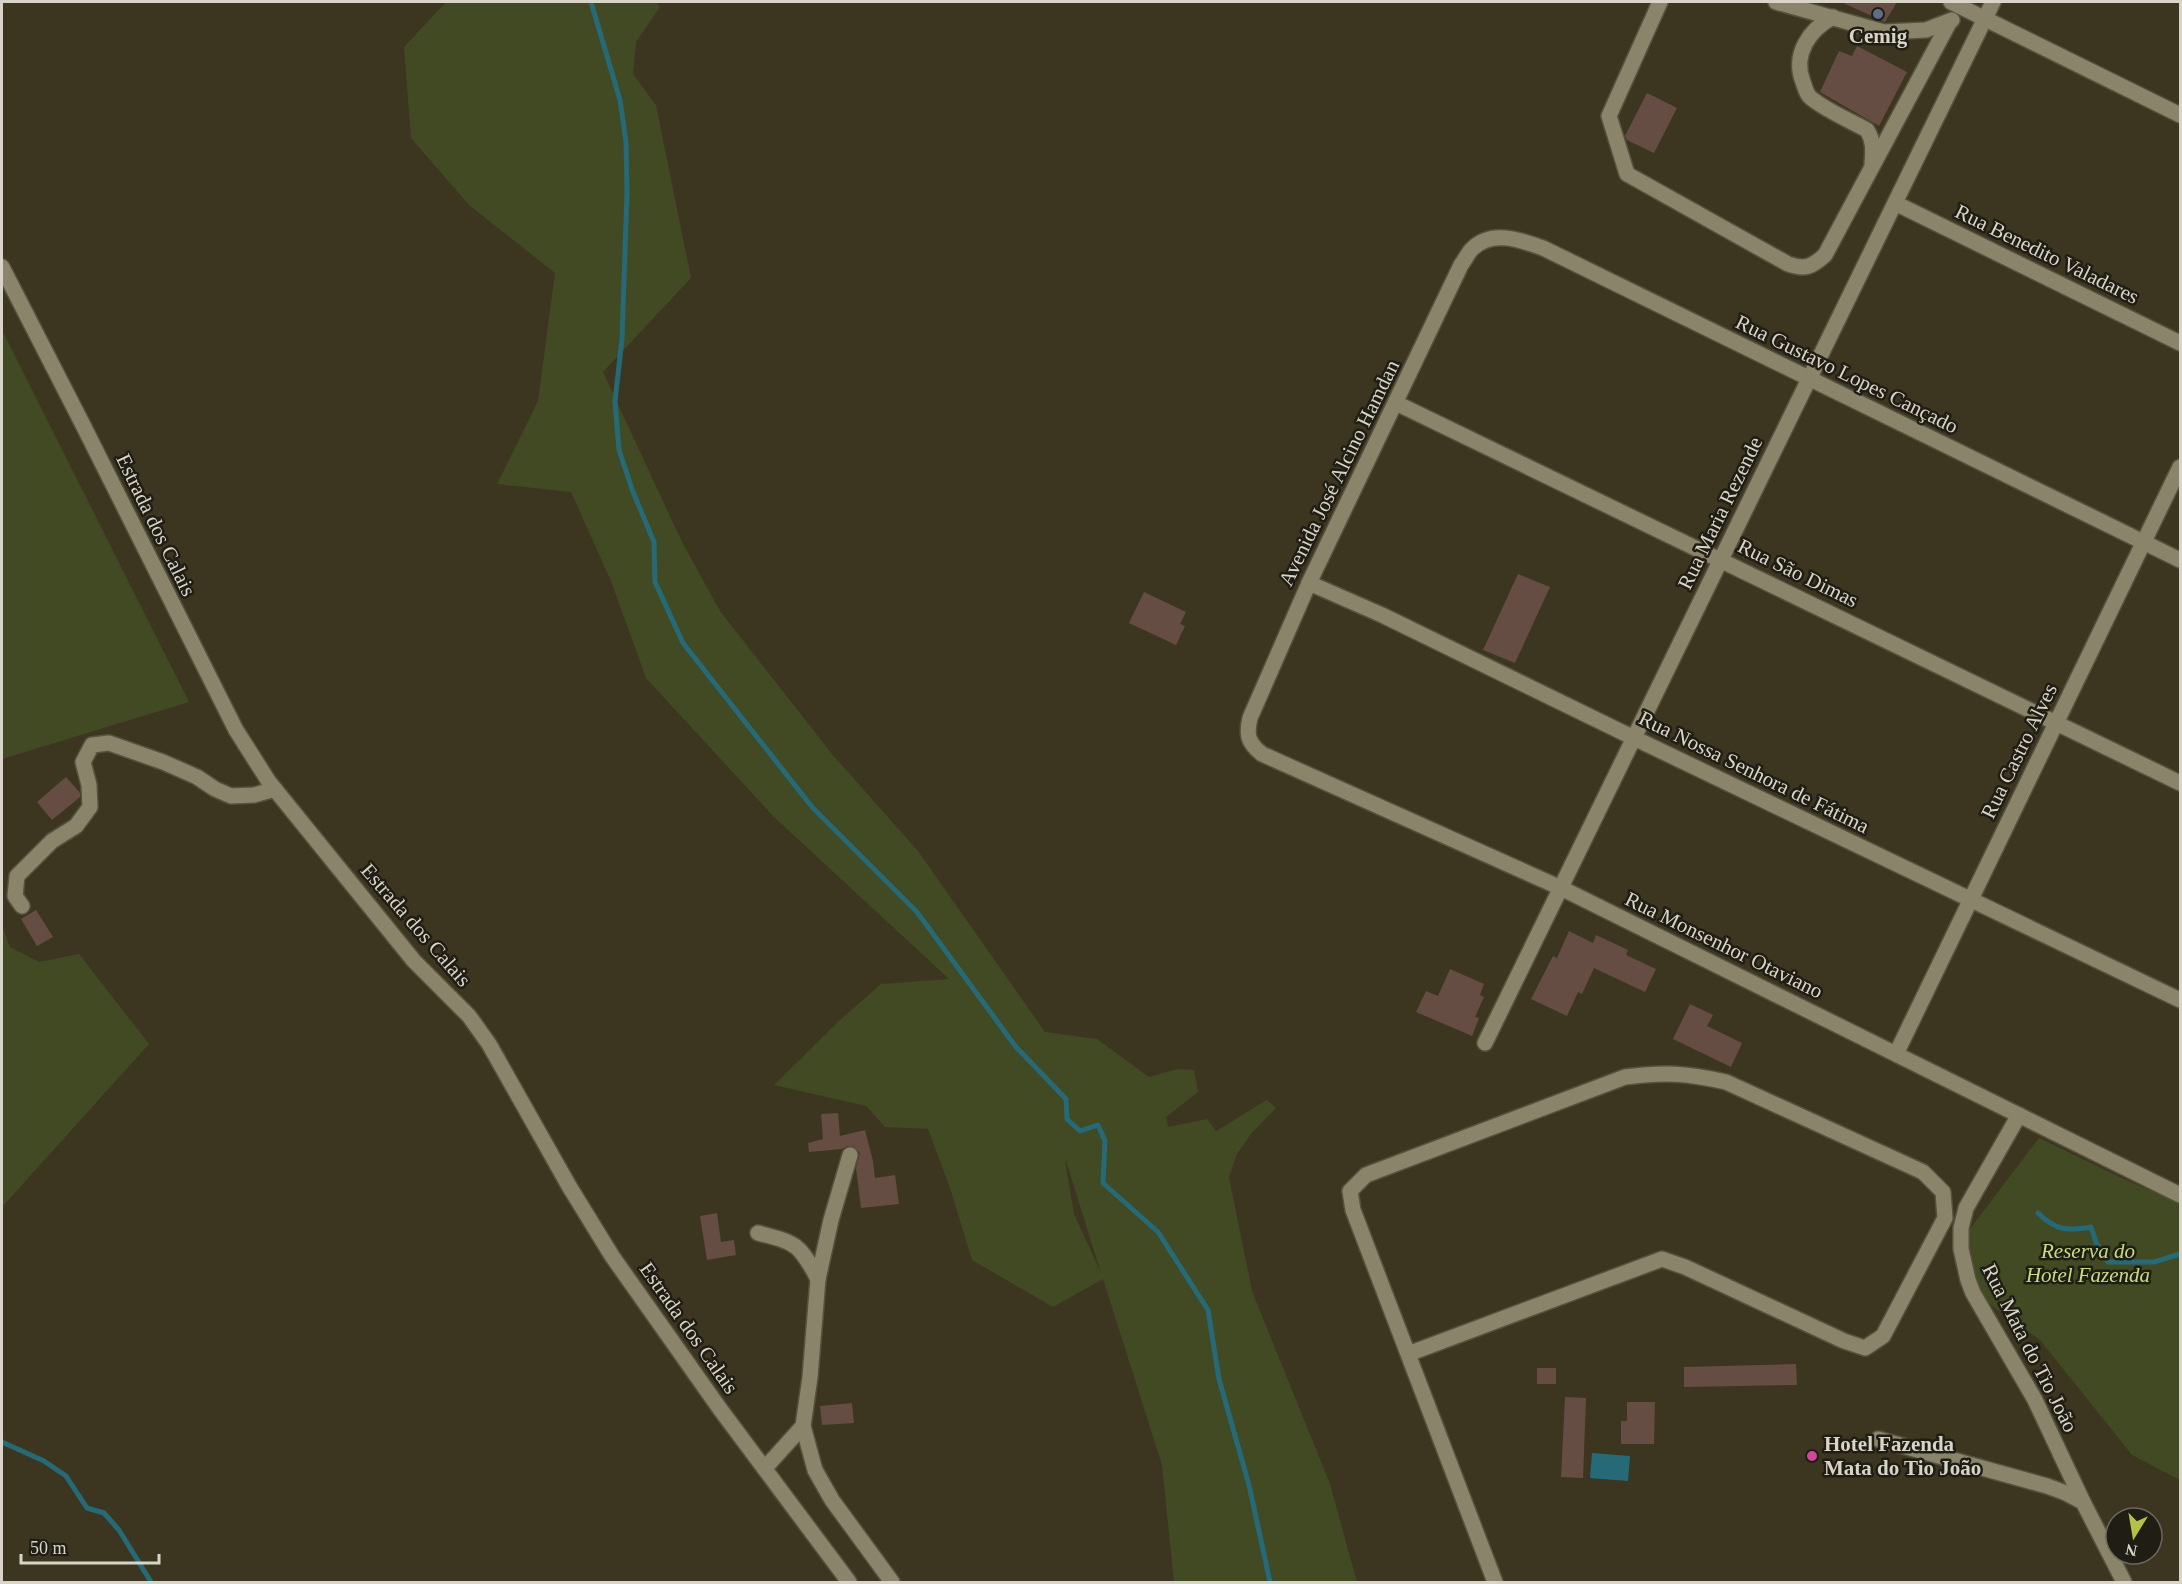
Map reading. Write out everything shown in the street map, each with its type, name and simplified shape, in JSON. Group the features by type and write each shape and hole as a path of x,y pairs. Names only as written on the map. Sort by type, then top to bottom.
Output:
{"street":[{"path":"1660,2 1609,116 1627,174 1788,264 1801,268 1812,266 1825,255 1950,21"},
{"path":"1776,2 1884,32 1926,30 1950,21 1978,15"},
{"path":"1951,2 2181,116"},
{"name":"Rua Maria Rezende","path":"1485,1043 1895,203 1978,15 1993,2"},
{"path":"1833,17 1809,35 1801,52 1801,77 1809,96 1868,130 1874,150 1871,169"},
{"name":"Rua Benedito Valadares","path":"1895,203 2181,343"},
{"name":"Rua Gustavo Lopes Cançado","path":"1490,238 1516,238 1542,248 2181,560"},
{"name":"Avenida José Alcino Hamdan","path":"1248,739 1247,730 1250,718 1309,583 1461,265 1472,248 1490,238"},
{"name":"Estrada dos Calais","path":"2,267 231,721 275,789 408,953 469,1016 489,1044 569,1186 612,1256 720,1409 849,1582"},
{"name":"Rua São Dimas","path":"1396,404 2181,783"},
{"name":"Rua Castro Alves","path":"1896,1054 2181,467"},
{"name":"Rua Nossa Senhora de Fátima","path":"1309,583 1382,615 2181,1000"},
{"name":"Rua Monsenhor Otaviano","path":"1248,739 1262,754 1561,888 2181,1195"},
{"path":"22,906 15,896 17,876 52,841 76,826 90,807 89,785 83,762 92,745 110,743 155,759 197,777 231,796 254,795 275,789"},
{"path":"1408,1354 1662,1259 1685,1267 1845,1341 1865,1348 1882,1336 1945,1218 1944,1192 1923,1172 1726,1082 1693,1074 1659,1072 1625,1077 1366,1175 1350,1191 1353,1210 1495,1582"},
{"name":"Rua Mata do Tio João","path":"2019,1115 1966,1208 1961,1228 1961,1249 1970,1287 2036,1400 2083,1502 2124,1582"},
{"path":"849,1155 818,1279 810,1377 803,1426 814,1470 832,1500 892,1582"},
{"path":"758,1233 798,1246 808,1259 818,1279"},
{"path":"765,1468 803,1426"},
{"path":"1878,1439 2047,1486 2083,1502"}],"green space":[{"path":"446,2 656,2 660,7 636,42 633,74 656,105 691,278 603,372 681,540 720,611 832,754 918,851 1045,1032 1097,1039 1149,1077 1178,1069 1194,1070 1198,1092 1166,1117 1168,1127 1207,1119 1216,1131 1267,1100 1276,1108 1251,1134 1237,1154 1229,1177 1252,1291 1330,1484 1357,1582 1174,1582 1162,1465 1103,1279 1053,1307 972,1260 950,1188 928,1129 885,1127 866,1106 774,1085 839,1021 881,984 949,979 774,817 646,678 611,581 571,492 497,484 538,401 555,273 469,205 411,138 404,47","holes":["1066,1161 1101,1273 1074,1214"]},
{"path":"2,330 189,702 2,759"},
{"path":"2,926 10,947 39,962 79,954 149,1044 2,1207"},
{"name":"Reserva do Hotel Fazenda","path":"2039,1138 2180,1203 2180,1480 2132,1455 2040,1340 1977,1295 1963,1238"}],"water":[{"path":"1592,1453 1630,1456 1628,1481 1590,1478"}],"building":[{"name":"Cemig","path":"1841,2 1897,2 1885,22"},
{"path":"1857,46 1907,72 1879,126 1820,92 1839,51 1852,56"},
{"path":"1647,93 1677,108 1654,153 1627,140 1625,136"},
{"path":"1518,574 1550,587 1515,663 1483,650"},
{"path":"1144,592 1186,612 1180,624 1185,626 1176,645 1129,623"},
{"path":"66,777 80,793 80,797 52,820 37,802"},
{"path":"36,910 53,937 37,946 21,919"},
{"path":"1569,931 1593,943 1596,935 1628,950 1626,955 1656,969 1645,992 1594,968 1582,994 1578,992 1567,1016 1531,999 1553,956 1557,958"},
{"path":"1450,969 1484,984 1480,995 1484,997 1475,1017 1479,1018 1472,1036 1416,1012 1426,991 1438,996"},
{"path":"1690,1004 1713,1015 1707,1026 1742,1043 1731,1067 1673,1039"},
{"path":"838,1113 840,1136 865,1130 875,1178 895,1175 899,1204 861,1208 856,1168 860,1153 853,1146 809,1152 808,1143 823,1139 821,1114"},
{"path":"717,1213 721,1242 734,1240 736,1255 707,1260 700,1216"},
{"path":"1796,1364 1797,1385 1684,1387 1684,1367"},
{"path":"1537,1368 1556,1368 1556,1384 1537,1384"},
{"path":"1565,1397 1586,1398 1583,1478 1561,1477"},
{"path":"1627,1402 1655,1402 1654,1444 1621,1444 1621,1421 1627,1421"},
{"path":"852,1403 854,1423 822,1425 820,1406"}],"waterway":[{"path":"591,2 620,100 626,142 627,192 622,339 615,401 619,450 633,492 654,542 655,582 683,643 812,807 917,912 1016,1047 1066,1099 1067,1119 1080,1131 1098,1125 1105,1141 1103,1183 1158,1232 1208,1310 1219,1379 1249,1485 1270,1582"},
{"path":"2038,1213 2051,1223 2063,1228 2091,1227 2096,1242 2108,1262 2154,1262 2180,1254"},
{"path":"2,1442 44,1461 66,1476 87,1508 104,1513 119,1530 151,1582"}],"place":[{"name":"Cemig","path":"1878,14"},
{"name":"Hotel Fazenda Mata do Tio João","path":"1812,1456"}]}
